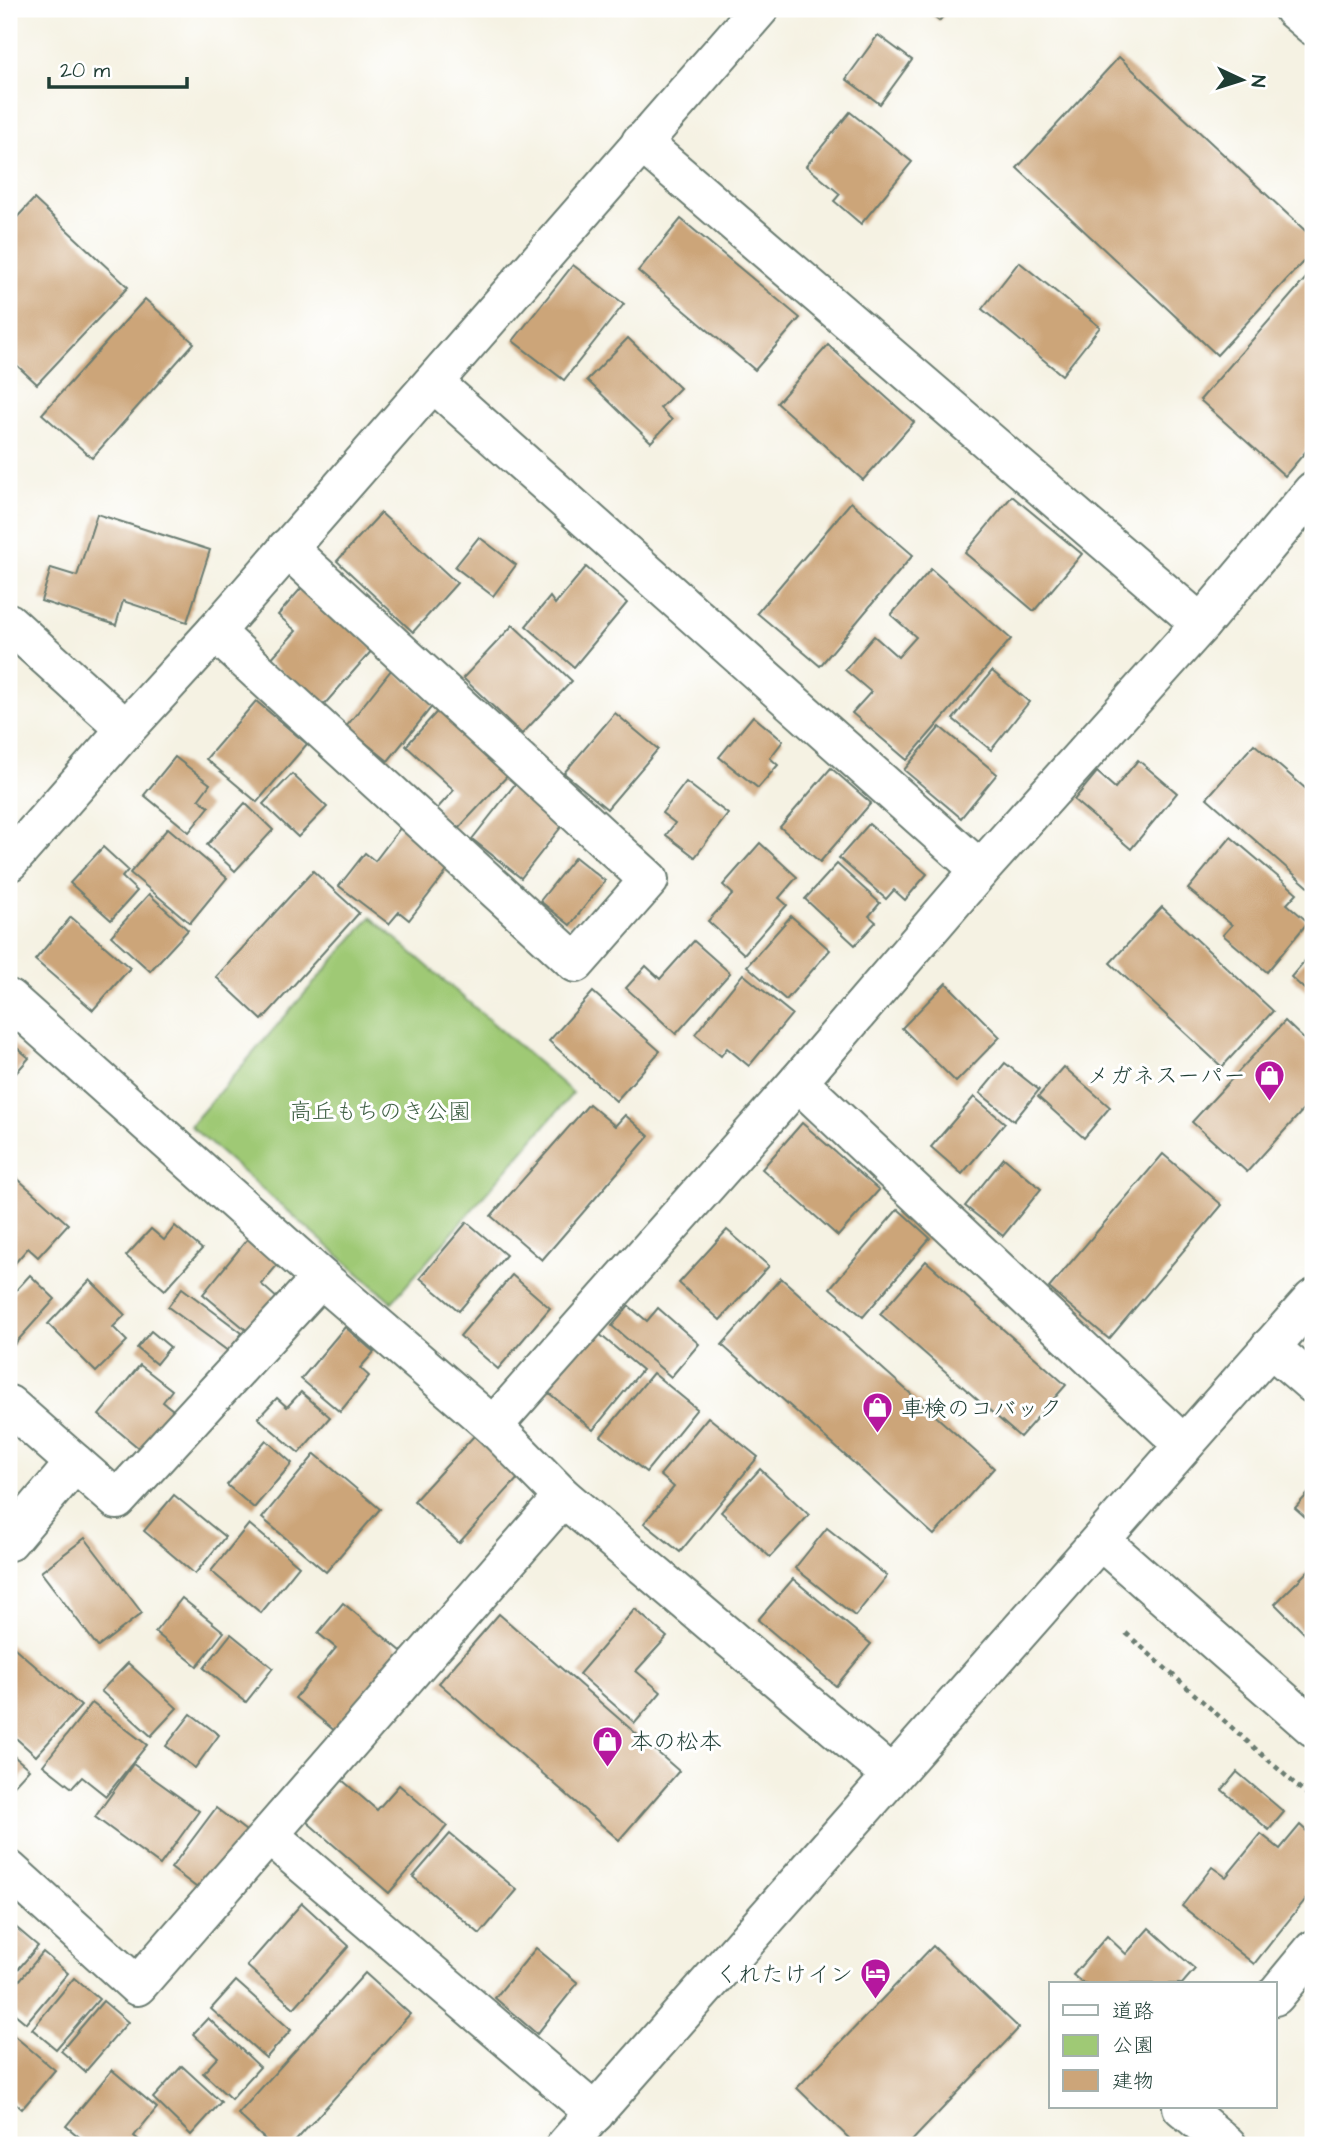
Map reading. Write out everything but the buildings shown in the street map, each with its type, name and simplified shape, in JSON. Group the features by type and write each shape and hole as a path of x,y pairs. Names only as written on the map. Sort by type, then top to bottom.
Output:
{"street":[{"path":"9,862 434,383 640,142 759,9"},
{"path":"1293,9 1313,26"},
{"path":"640,142 1201,624"},
{"path":"434,383 980,870"},
{"path":"493,1426 798,1083 980,870 1201,624 1313,491"},
{"path":"215,632 576,963 649,880 287,548"},
{"path":"9,623 126,729"},
{"path":"9,999 321,1278 493,1426 563,1497 891,1775"},
{"path":"798,1083 1184,1446"},
{"path":"9,1405 117,1500 321,1278"},
{"path":"566,2145 1313,1299"},
{"path":"1270,1347 1313,1384"},
{"path":"9,1541 75,1463"},
{"path":"9,1870 137,1986 563,1497"},
{"path":"1101,1541 1313,1727"},
{"path":"269,1835 595,2113"},
{"path":"1276,1995 1313,1950"},
{"path":"1183,2108 1227,2145"}],"path":[{"path":"1126,1633 1313,1800"}],"green space":[{"name":"高丘もちのき公園","path":"371,917 573,1093 392,1302 190,1126"}],"place":[{"name":"メガネスーパー","path":"1269,1102"},
{"name":"車検のコバック","path":"878,1435"},
{"name":"本の松本","path":"607,1768"},
{"name":"くれたけイン","path":"876,2001"}]}
